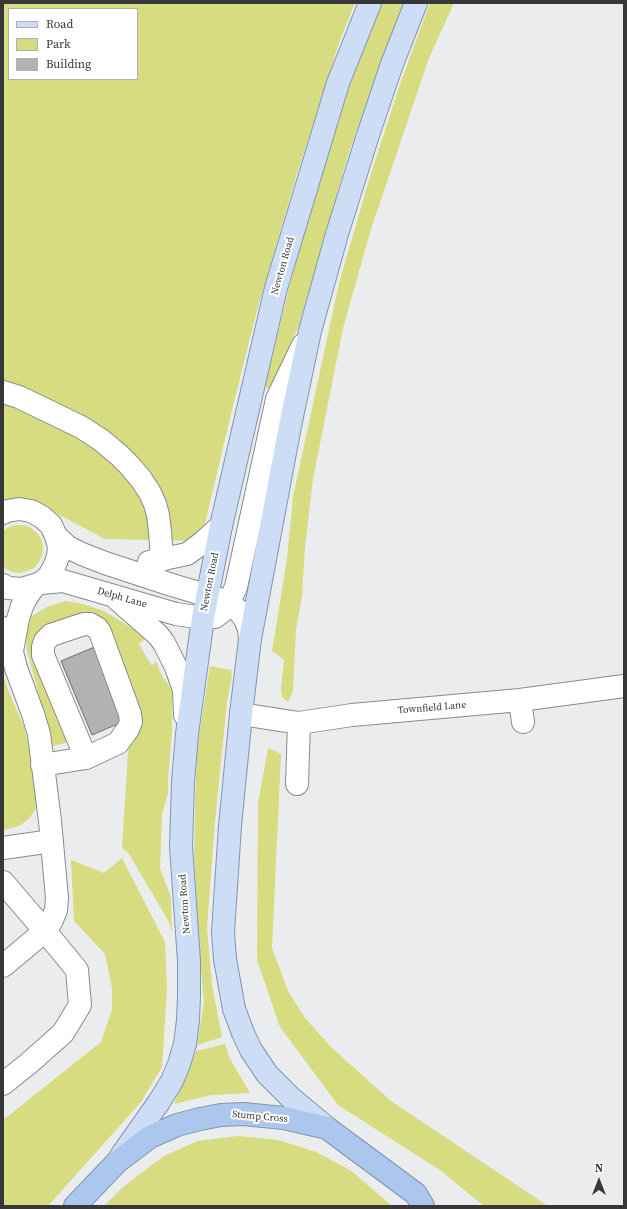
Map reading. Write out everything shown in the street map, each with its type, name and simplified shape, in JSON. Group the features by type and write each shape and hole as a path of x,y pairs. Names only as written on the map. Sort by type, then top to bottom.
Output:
{"highway":[{"name":"Stump Cross","path":"75,1206 117,1162 150,1137 177,1125 221,1115 284,1118 327,1128 419,1200 434,1206"}],"main road":[{"name":"Newton Road","path":"117,1162 172,1082 185,1044 188,1020 189,961 181,847 183,782 187,734 204,618 221,526 276,288 338,84 370,3"},
{"path":"327,1128 291,1098 267,1074 251,1050 234,1009 226,965 223,932 230,826 250,639 290,426 310,331 337,234 368,135 392,64 416,3"}],"street":[{"path":"204,618 215,617 223,611 228,604 236,586 277,399 310,331"},
{"path":"3,392 19,397 81,427 101,440 129,465 141,479 155,504 160,531 162,560"},
{"path":"3,513 19,509 31,511 42,517 51,525 56,536 58,546 58,557 49,576 38,584 28,595 22,606 12,652"},
{"path":"106,563 142,563 187,554 221,526"},
{"path":"56,536 68,546 106,563 172,586 219,599 238,610 245,619 249,629 250,639"},
{"name":"Delph Lane","path":"3,585 8,588 22,589 38,584 63,581 176,614 204,618"},
{"path":"112,595 164,642 176,667 184,690 187,734"},
{"path":"42,765 86,758 118,744 131,722 130,714 100,632 97,628 90,624 84,624 51,635 45,641 44,647 44,655 86,758"},
{"path":"3,628 39,734 52,840 57,898 56,910 45,931 3,966"},
{"name":"Townfield Lane","path":"241,714 299,723 352,716 520,700 624,686"},
{"path":"520,700 523,722"},
{"path":"297,784 299,723"},
{"path":"3,848 52,840"},
{"path":"3,882 77,970 80,1005 62,1033 28,1064 3,1084"}],"green space":[{"path":"3,3 355,3 339,43 296,177 256,314 201,541 105,539 31,500 3,501"},
{"path":"382,3 404,3 349,152 299,325 271,389 265,387 298,252 349,88"},
{"path":"430,3 454,3 429,58 371,229 343,328 313,479 305,547 302,596 296,629 293,691 288,702 282,697 281,688 284,660 272,651 287,559 293,497 339,283 369,180 400,84"},
{"path":"16,525 24,525 31,528 41,539 43,547 39,562 34,568 20,573 12,572 3,567 3,531"},
{"path":"65,601 80,603 104,611 146,638 139,644 152,666 156,661 162,676 172,690 172,732 168,793 162,814 160,869 171,897 172,933 169,922 129,854 122,848 128,753 136,713 96,622 41,641 73,741 53,746 27,651 26,632 32,616 47,607"},
{"path":"210,666 231,670 232,675 227,702 215,822 207,927 212,985 222,1037 197,1045 204,1002 198,935 194,856 195,803 197,749"},
{"path":"3,674 8,690 24,727 31,752 38,792 36,808 29,819 19,826 3,830"},
{"path":"268,748 281,754 272,948 288,991 305,1018 332,1048 391,1101 548,1206 484,1206 440,1170 338,1105 280,1027 257,960 258,804"},
{"path":"122,858 165,942 167,989 162,1067 141,1102 48,1206 3,1206 3,1120 101,1042 112,1010 112,988 105,954 74,921 71,860 104,873"},
{"path":"225,1044 230,1059 250,1093 211,1095 174,1104 196,1051"},
{"path":"238,1136 278,1140 316,1152 350,1170 392,1206 104,1206 124,1186 164,1156 198,1141"}],"building":[{"path":"97,646 127,720 92,735 61,661"}]}
